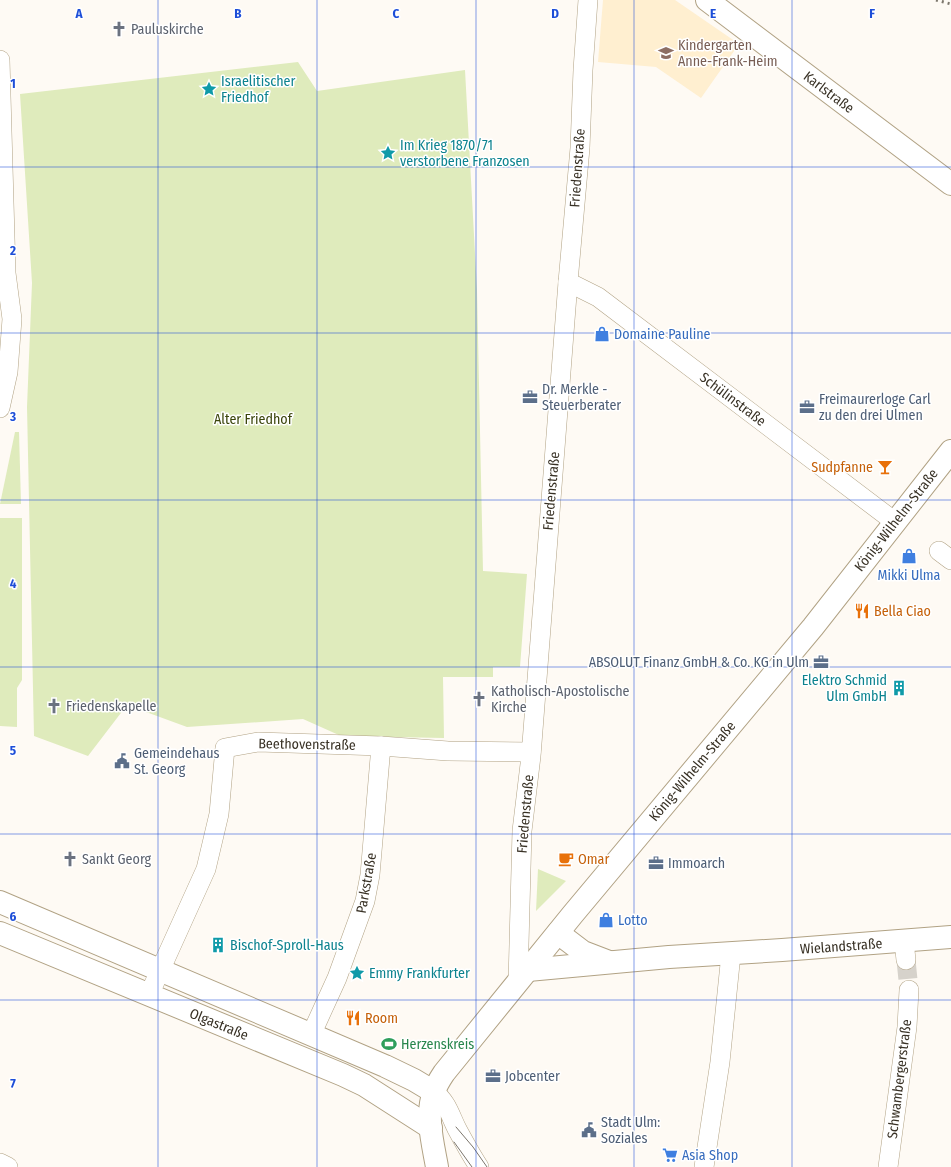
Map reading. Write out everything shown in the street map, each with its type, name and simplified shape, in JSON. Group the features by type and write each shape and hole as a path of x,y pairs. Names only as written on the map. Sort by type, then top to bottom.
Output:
{"main road":[{"name":"Karlstraße","path":"707,0 951,184"},
{"name":"König-Wilhelm-Straße","path":"437,1167 430,1112 434,1092 444,1073 558,933 813,627 951,451"},
{"name":"Olgastraße","path":"0,902 398,1072 434,1092"},
{"name":"Olgastraße","path":"0,933 343,1075 370,1089 431,1128"},
{"name":"Wielandstraße","path":"558,933 583,952 610,962"},
{"name":"Wielandstraße","path":"523,976 610,962 731,954 905,951 951,937"}],"street":[{"name":"Friedenstraße","path":"523,976 522,831 531,752 580,148 583,70 588,0"},
{"path":"0,60 6,272 12,319 8,372 0,408"},
{"name":"Schülinstraße","path":"568,282 598,297 895,522"},
{"name":"Beethovenstraße","path":"149,995 206,869 219,814 225,748 258,742 381,746 448,751 531,752"},
{"name":"Parkstraße","path":"311,1035 337,978 366,900 370,875 381,746"},
{"path":"704,1167 720,1062 731,954"},
{"name":"Schwambergerstraße","path":"888,1167 907,1027 909,990"},
{"path":"434,1092 444,1102 476,1162"},
{"path":"431,1128 454,1142 476,1162"},
{"path":"0,1163 8,1167"}],"shaded area":[{"name":"Kindergarten Anne-Frank-Heim","path":"603,0 675,0 739,44 701,98 656,67 598,62"}],"green space":[{"name":"Alter Friedhof","path":"298,62 317,91 465,70 477,290 483,571 527,574 520,667 493,667 493,677 443,677 444,738 341,736 303,719 187,727 127,705 88,756 34,736 27,407 32,283 20,94"},
{"path":"15,432 19,432 21,504 0,504"},
{"path":"0,518 22,518 22,680 17,688 17,727 0,726"},
{"path":"538,869 566,881 536,911"}],"tunnel":[{"path":"906,960 909,990"}],"tram line":[{"path":"456,1127 487,1167"},
{"path":"454,1142 472,1167"}],"railway":[{"path":"936,0 951,4"}],"place":[{"name":"Pauluskirche","path":"119,29"},
{"name":"Kindergarten Anne-Frank-Heim","path":"666,53"},
{"name":"Israelitischer Friedhof","path":"209,89"},
{"name":"Im Krieg 1870/71 verstorbene Franzosen","path":"388,153"},
{"name":"Domaine Pauline","path":"602,334"},
{"name":"Dr. Merkle - Steuerberater","path":"530,397"},
{"name":"Freimaurerloge Carl zu den drei Ulmen","path":"807,407"},
{"name":"Sudpfanne","path":"885,467"},
{"name":"Mikki Ulma","path":"909,556"},
{"name":"Bella Ciao","path":"862,611"},
{"name":"ABSOLUT Finanz GmbH & Co. KG in Ulm","path":"821,662"},
{"name":"Elektro Schmid Ulm GmbH","path":"899,688"},
{"name":"Katholisch-Apostolische Kirche","path":"479,699"},
{"name":"Friedenskapelle","path":"54,706"},
{"name":"Gemeindehaus St. Georg","path":"122,761"},
{"name":"Sankt Georg","path":"70,859"},
{"name":"Omar","path":"566,859"},
{"name":"Immoarch","path":"656,863"},
{"name":"Lotto","path":"606,920"},
{"name":"Bischof-Sproll-Haus","path":"218,945"},
{"name":"Emmy Frankfurter","path":"357,973"},
{"name":"Room","path":"353,1018"},
{"name":"Herzenskreis","path":"389,1044"},
{"name":"Jobcenter","path":"493,1076"},
{"name":"Stadt Ulm: Soziales","path":"589,1130"},
{"name":"Asia Shop","path":"670,1155"}]}
